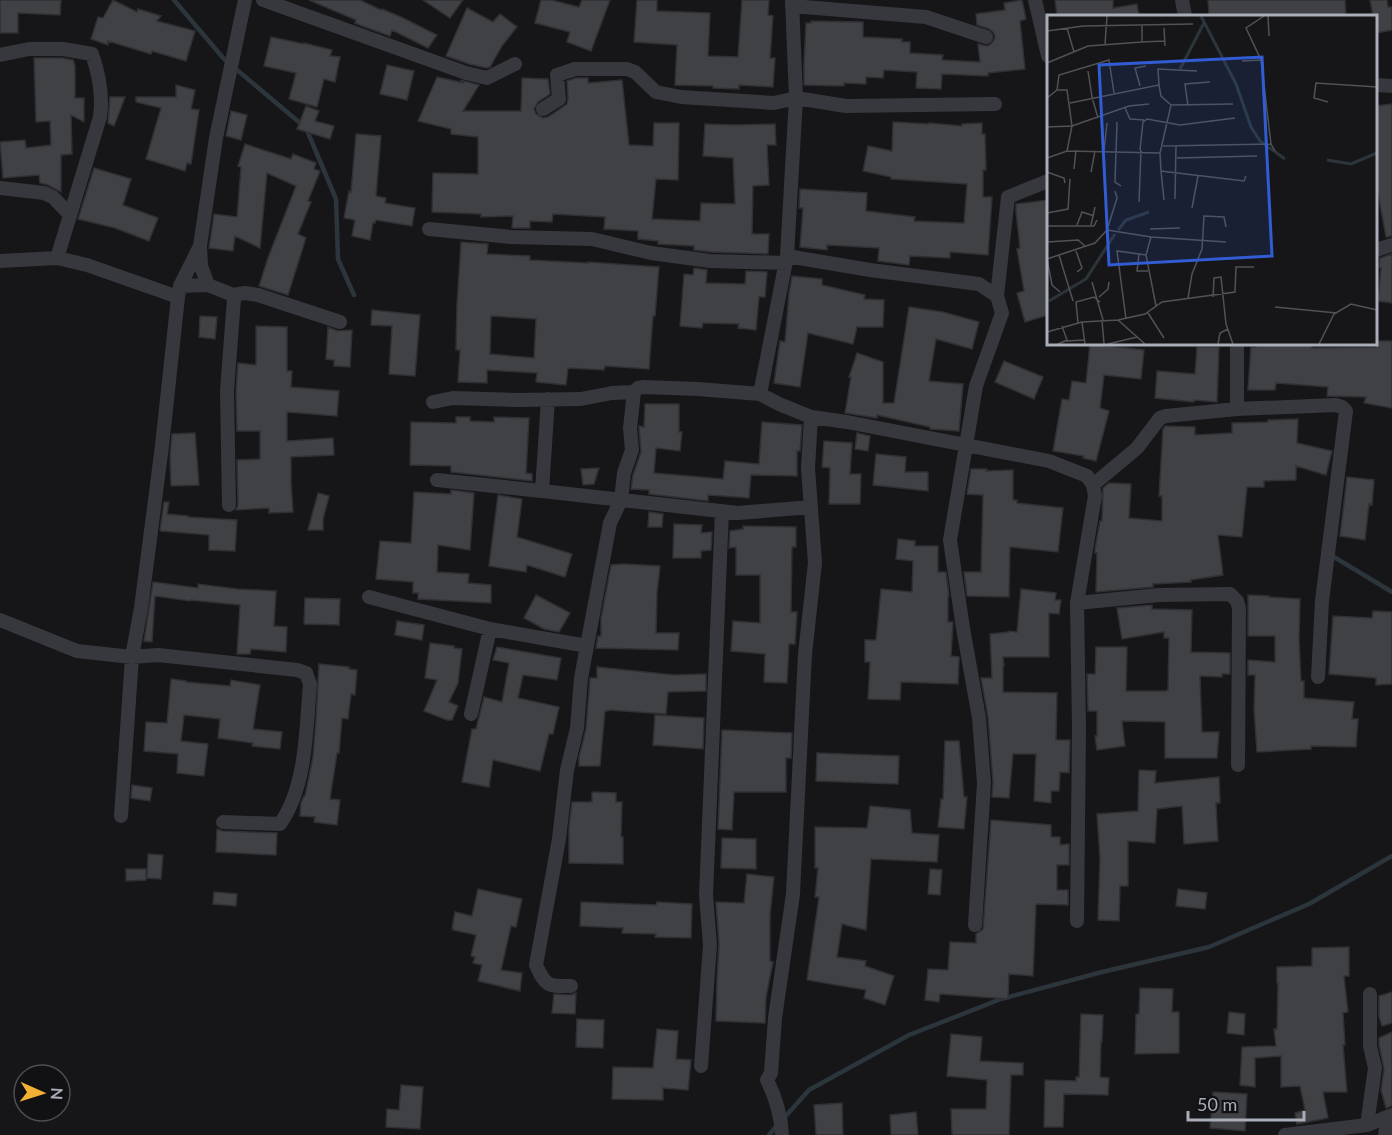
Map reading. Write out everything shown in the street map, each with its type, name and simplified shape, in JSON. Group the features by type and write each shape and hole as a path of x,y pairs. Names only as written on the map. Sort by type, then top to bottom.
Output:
{"street":[{"path":"208,285 201,266 200,246 216,138 245,0"},
{"path":"1035,0 1047,52"},
{"path":"1182,0 1185,15"},
{"path":"274,1 465,73 487,78 515,64"},
{"path":"760,394 787,260 796,98 792,3 926,17 986,37"},
{"path":"0,55 29,49 63,49 92,54 97,68 102,102 100,117 57,258"},
{"path":"543,110 559,99 557,75 575,69 627,69 635,72 656,92 681,97 774,103 796,98 846,106 995,104"},
{"path":"1377,85 1392,86"},
{"path":"975,925 984,783 979,718 950,540 976,386 1002,314 997,296 1008,197 1047,181"},
{"path":"0,188 44,193 53,197 70,215"},
{"path":"429,229 511,237 592,239 651,253 710,261 787,260 980,284 997,296"},
{"path":"1377,250 1392,245"},
{"path":"121,816 132,657 141,608 162,446 179,291 200,246"},
{"path":"0,261 57,258 179,291 208,285 233,295 246,293 258,295 340,322"},
{"path":"229,506 227,391 233,295"},
{"path":"1237,345 1237,409"},
{"path":"433,402 453,399 581,399 612,393 634,392 644,387 699,388 760,394 811,417 1048,461 1088,477 1093,485 1095,496 1077,603 1079,729 1077,921"},
{"path":"571,986 552,986 545,982 536,964 559,839 567,770 577,728 581,678 610,523 621,500 624,473 632,450 630,428 634,392"},
{"path":"542,491 548,399"},
{"path":"1093,485 1137,448 1160,418 1166,416 1237,409 1336,405 1347,411 1322,601 1318,677"},
{"path":"782,1135 781,1119 773,1090 767,1079 771,1073 775,1018 793,894 805,654 815,563 808,468 811,417"},
{"path":"437,480 738,513 811,507"},
{"path":"701,1066 710,945 706,895 722,511"},
{"path":"1077,603 1159,595 1230,594 1239,608 1238,765"},
{"path":"369,597 490,629 587,646"},
{"path":"0,620 76,651 132,657 158,655 297,670 306,673 310,684 304,760 289,812 280,824 223,822"},
{"path":"471,714 490,629"},
{"path":"1367,1125 1375,1068 1370,1046 1370,994"},
{"path":"1285,1135 1367,1125 1390,1116"},
{"path":"1385,1135 1390,1116"}],"building":[{"path":"0,0 61,0 60,15 18,13 18,33 0,33"},
{"path":"113,0 137,12 138,9 161,16 157,21 195,31 186,61 152,51 151,54 108,41 108,45 91,39 98,17 103,18"},
{"path":"309,0 360,0 437,35 428,48 392,30 390,36 362,26 355,23 356,20"},
{"path":"423,0 463,0 450,18"},
{"path":"541,0 551,0 579,7 582,0 610,0 591,51 567,42 570,32 535,23"},
{"path":"637,0 657,0 657,11 710,13 708,56 738,57 742,0 769,0 768,15 773,16 770,58 775,58 773,87 739,85 739,89 675,85 677,45 634,42"},
{"path":"1022,0 1026,19 1020,21 1025,69 988,73 988,76 942,74 941,89 916,88 917,72 884,70 883,78 866,77 866,84 804,85 806,23 811,23 811,21 863,22 863,37 902,39 902,42 910,42 910,53 943,55 942,60 980,62 978,44 987,46 991,44 995,36 989,29 977,25 976,14 1005,10 1004,3"},
{"path":"1055,0 1113,0 1113,8 1137,4 1139,15 1057,15"},
{"path":"1208,0 1345,0 1346,15 1209,15"},
{"path":"1370,0 1387,0 1388,7 1392,7 1392,30 1377,33 1377,15 1373,15"},
{"path":"467,8 493,22 500,14 517,27 502,46 490,67 469,64 446,56"},
{"path":"271,37 332,50 330,56 340,57 335,82 324,79 317,107 289,99 296,73 264,66"},
{"path":"34,58 73,60 75,98 84,98 84,122 71,115 72,154 61,155 61,192 40,183 39,175 3,178 0,142 25,140 26,148 51,145 50,121 36,122"},
{"path":"387,65 414,71 407,100 380,94"},
{"path":"437,77 479,85 463,111 521,111 522,78 548,79 550,94 538,102 534,109 536,114 543,118 567,104 567,81 576,78 588,78 588,83 622,80 629,145 653,146 654,123 679,123 678,180 656,179 652,219 700,221 701,203 735,204 733,158 703,156 705,124 775,124 776,145 767,145 769,185 753,186 752,234 769,234 768,254 711,252 694,250 694,246 658,244 658,241 638,239 638,231 604,229 605,217 553,214 552,222 530,221 530,228 512,228 513,216 481,217 481,214 432,212 433,173 478,174 478,137 451,134 451,129 418,121"},
{"path":"176,85 195,90 191,109 199,110 191,164 187,163 185,171 146,159 161,108 136,102 136,97 176,97"},
{"path":"110,97 125,97 114,126 108,123"},
{"path":"1392,104 1392,236 1386,237 1377,188 1377,106"},
{"path":"306,106 319,111 315,121 334,126 330,139 297,129"},
{"path":"231,111 247,115 241,140 226,136"},
{"path":"893,122 962,126 962,124 982,123 982,134 985,134 986,170 983,170 983,197 992,197 988,255 950,252 950,258 910,256 909,265 878,261 879,248 827,245 827,250 800,247 803,208 799,208 800,189 867,193 866,211 915,217 914,221 964,223 967,184 891,179 891,177 863,171 868,146 892,151"},
{"path":"356,134 381,136 376,196 386,198 385,203 415,208 412,226 376,220 373,223 370,240 352,236 355,220 344,218 349,191 351,192"},
{"path":"245,144 291,159 293,154 316,163 314,169 320,171 298,234 306,238 288,295 259,286 296,186 267,173 260,248 235,236 233,251 209,248 214,214 237,217 241,167 238,166"},
{"path":"94,168 131,179 123,205 158,218 149,241 115,228 78,219"},
{"path":"1047,200 1047,315 1025,322 1017,293 1024,291 1017,249 1020,248 1016,204"},
{"path":"461,242 488,244 487,254 530,256 530,260 659,267 649,369 605,366 604,370 568,368 566,385 536,382 537,373 487,370 487,383 458,382 460,350 456,350","holes":["491,316 536,319 534,358 490,354"]},
{"path":"1392,254 1392,303 1378,301 1380,258"},
{"path":"694,268 707,270 706,283 745,284 746,271 767,272 765,297 759,297 756,330 738,328 739,324 703,323 702,328 680,326 684,274 693,275"},
{"path":"792,276 822,279 822,285 865,295 864,299 884,300 883,327 857,327 853,344 808,333 800,387 774,383 780,341 785,342"},
{"path":"909,307 943,312 979,322 972,349 936,339 929,381 963,384 959,431 930,429 930,427 877,415 877,418 845,413 851,377 849,377 857,353 883,362 883,403 894,403"},
{"path":"372,310 420,315 415,376 389,374 392,326 371,325"},
{"path":"200,316 217,317 215,339 199,337"},
{"path":"256,326 287,327 287,371 292,371 291,387 339,391 337,416 287,412 287,441 333,438 334,455 291,457 293,512 269,513 269,508 236,510 238,505 237,460 260,459 260,431 237,431 238,363 256,365"},
{"path":"328,327 338,331 352,330 350,367 334,366 334,360 326,359"},
{"path":"1377,341 1392,341 1392,408 1364,403 1366,397 1327,396 1328,387 1276,383 1275,390 1248,390 1251,347 1256,347 1256,345 1313,345 1312,348 1375,347"},
{"path":"1090,345 1144,350 1141,379 1104,375 1100,408 1109,411 1096,461 1083,458 1084,456 1053,451 1062,399 1069,400 1072,381 1086,383"},
{"path":"1197,347 1219,347 1217,402 1155,398 1157,371 1195,374"},
{"path":"1004,361 1043,377 1034,399 995,382"},
{"path":"645,404 679,404 679,432 682,432 680,451 656,448 654,473 723,479 725,461 759,464 762,422 802,425 800,451 797,451 797,476 751,475 749,498 708,495 708,501 649,494 649,490 631,489 641,452 639,426 644,427"},
{"path":"456,417 470,417 470,421 494,422 494,417 529,418 526,473 532,474 532,481 451,472 451,466 410,465 411,422 456,423"},
{"path":"1298,419 1297,443 1332,451 1326,475 1296,466 1296,480 1264,481 1264,487 1247,487 1242,537 1218,535 1223,575 1191,580 1191,582 1153,584 1153,587 1096,592 1097,553 1095,549 1100,521 1102,521 1103,488 1109,483 1131,484 1129,518 1162,521 1162,496 1159,496 1165,426 1195,427 1195,435 1232,433 1232,423"},
{"path":"195,433 199,485 171,486 172,434"},
{"path":"857,433 870,436 868,451 855,449"},
{"path":"824,441 852,443 850,474 861,474 860,504 829,504 830,468 822,467"},
{"path":"876,454 906,457 905,472 928,472 928,491 873,485"},
{"path":"599,468 594,484 583,485 581,469"},
{"path":"971,469 1013,470 1013,500 1017,500 1017,503 1063,508 1058,552 1010,547 1009,597 967,596 964,572 981,572 983,495 967,494"},
{"path":"1347,477 1374,480 1365,540 1340,536"},
{"path":"451,490 474,493 470,550 438,545 437,572 469,574 468,583 491,585 491,603 418,599 418,593 413,593 413,582 376,579 380,541 411,543 414,492 451,494"},
{"path":"318,493 329,496 323,519 323,530 308,530"},
{"path":"498,495 522,499 517,537 572,554 565,577 527,565 526,572 489,566"},
{"path":"164,502 169,502 167,514 237,520 235,551 209,550 209,535 161,531"},
{"path":"649,512 663,514 662,527 648,527"},
{"path":"674,524 702,525 701,533 712,532 711,550 701,551 701,558 673,558"},
{"path":"743,526 796,527 796,547 792,547 791,612 797,612 795,644 789,644 787,683 764,682 765,654 731,651 733,621 760,623 760,575 736,575 736,547 729,548 730,531 743,529"},
{"path":"898,539 915,541 915,546 938,546 938,572 946,572 949,596 948,622 953,622 951,656 959,657 958,684 901,682 900,700 868,699 870,662 865,662 865,640 876,640 881,589 912,592 913,561 896,559"},
{"path":"611,565 660,566 656,633 679,633 678,650 596,648 598,636 601,636 601,618"},
{"path":"153,582 198,588 198,584 276,591 274,626 287,627 286,652 251,649 250,654 237,654 240,605 155,596 152,642 144,641"},
{"path":"1021,589 1056,593 1055,600 1061,600 1059,614 1049,613 1049,657 1003,657 1003,692 1057,693 1056,740 1070,740 1069,773 1060,772 1059,791 1051,791 1051,803 1034,801 1036,754 1013,754 1009,798 992,797 988,717 981,678 992,678 990,634 1017,632"},
{"path":"536,595 570,613 559,632 544,629 524,618"},
{"path":"1248,595 1300,599 1299,639 1304,698 1354,702 1352,719 1358,719 1356,747 1311,746 1311,749 1257,752 1254,710 1255,675 1248,675 1248,660 1275,662 1275,636 1248,636"},
{"path":"305,598 340,599 339,625 304,624"},
{"path":"1152,605 1152,609 1192,610 1191,652 1230,653 1230,674 1222,674 1222,677 1200,676 1202,732 1219,732 1217,758 1165,758 1165,722 1122,721 1125,746 1097,750 1095,736 1097,736 1097,711 1088,711 1087,674 1095,674 1096,647 1127,647 1126,691 1168,690 1169,638 1164,638 1164,632 1122,639 1117,608"},
{"path":"1373,611 1392,612 1392,684 1376,685 1376,678 1329,674 1333,616 1372,618"},
{"path":"397,621 424,625 422,640 395,635"},
{"path":"430,643 462,649 458,683 449,702 458,706 452,720 424,711 437,680 425,678"},
{"path":"497,647 561,658 557,680 523,675 518,698 559,707 553,734 549,734 540,771 493,760 489,787 462,782 472,729 476,729 484,697 502,702 509,663 493,660"},
{"path":"319,664 357,670 355,695 351,694 348,719 342,718 339,753 337,753 330,799 340,800 337,825 314,822 315,817 300,816 301,803 305,796 313,757"},
{"path":"597,667 674,675 706,674 706,691 668,692 666,714 605,711 600,766 579,766 586,729 590,678 597,678"},
{"path":"171,679 230,686 231,680 260,685 253,729 282,732 280,749 252,746 253,743 218,738 220,719 184,715 181,741 208,744 204,776 177,773 178,754 144,751 146,722 167,723"},
{"path":"655,715 704,718 703,749 653,745"},
{"path":"722,730 792,733 791,758 786,758 786,792 734,792 732,830 718,829"},
{"path":"945,741 959,741 964,797 967,797 964,829 938,827 941,799 943,799"},
{"path":"817,753 899,756 898,784 816,781"},
{"path":"1139,770 1156,771 1155,783 1219,777 1220,803 1216,803 1218,841 1184,844 1182,806 1157,809 1155,843 1128,841 1128,886 1120,886 1119,921 1098,920 1100,858 1097,814 1138,811"},
{"path":"132,785 152,788 150,801 131,798"},
{"path":"592,792 616,793 616,802 622,802 623,864 569,863 572,802 592,802"},
{"path":"870,806 910,810 912,833 939,835 937,862 871,859 866,930 842,924 837,957 866,961 865,966 894,976 885,1005 864,998 866,990 807,980 819,897 815,897 818,868 815,868 815,827 867,828"},
{"path":"991,820 1051,825 1051,837 1060,837 1060,845 1069,844 1069,865 1057,865 1057,890 1068,890 1068,905 1036,904 1033,976 1009,974 1008,999 940,994 939,1002 925,1000 928,969 948,970 950,942 976,943 976,934 983,929"},
{"path":"217,829 277,833 276,855 216,852"},
{"path":"722,838 756,839 756,869 721,868"},
{"path":"148,854 163,855 161,879 147,878"},
{"path":"126,869 146,869 146,880 126,881"},
{"path":"930,869 942,870 940,895 928,894"},
{"path":"747,874 774,877 770,915 770,961 773,962 766,997 765,1023 716,1021 719,944 716,902 744,903"},
{"path":"478,889 522,899 516,927 511,926 501,970 522,973 520,991 478,981 482,965 473,963 475,957 471,956 476,935 452,928 455,912 472,916"},
{"path":"1178,889 1207,893 1205,909 1176,906"},
{"path":"214,892 237,894 236,906 213,904"},
{"path":"581,902 692,904 691,938 655,937 656,934 622,933 623,928 580,926"},
{"path":"1349,947 1349,976 1344,976 1348,1012 1343,1013 1347,1092 1323,1092 1328,1118 1297,1124 1295,1113 1305,1110 1300,1086 1281,1087 1281,1056 1255,1058 1255,1087 1240,1085 1242,1047 1276,1046 1274,1029 1277,1029 1277,967 1312,966 1312,948"},
{"path":"1140,988 1173,989 1172,1012 1179,1012 1179,1053 1135,1054 1136,1014 1139,1014"},
{"path":"1392,992 1392,1023 1382,1026 1379,1017 1379,996"},
{"path":"576,993 575,1014 552,1013 554,994"},
{"path":"1229,1012 1245,1014 1244,1035 1227,1033"},
{"path":"1081,1014 1103,1015 1100,1077 1109,1078 1108,1095 1064,1094 1063,1127 1044,1127 1045,1080 1076,1081 1076,1077 1079,1077"},
{"path":"577,1019 604,1020 603,1048 576,1047"},
{"path":"657,1029 678,1031 676,1059 691,1060 688,1090 663,1088 663,1100 612,1099 613,1067 653,1068"},
{"path":"1392,1032 1392,1106 1386,1108 1381,1090 1384,1069 1379,1038"},
{"path":"951,1034 982,1037 980,1061 1023,1063 1023,1075 1011,1075 1009,1135 952,1135 951,1109 986,1109 987,1080 947,1076"},
{"path":"401,1085 423,1087 420,1129 386,1127 387,1109 399,1110"},
{"path":"1213,1092 1247,1094 1245,1131 1210,1128"},
{"path":"842,1103 843,1135 816,1135 814,1105"},
{"path":"916,1112 918,1135 891,1135 890,1115"}],"waterway":[{"path":"174,0 224,59 306,128 336,199 338,259 354,295"},
{"path":"1334,557 1392,592"},
{"path":"784,1118 809,1090 909,1035 1001,999 1209,947 1309,904 1392,856"},
{"path":"769,1135 778,1124"}]}
